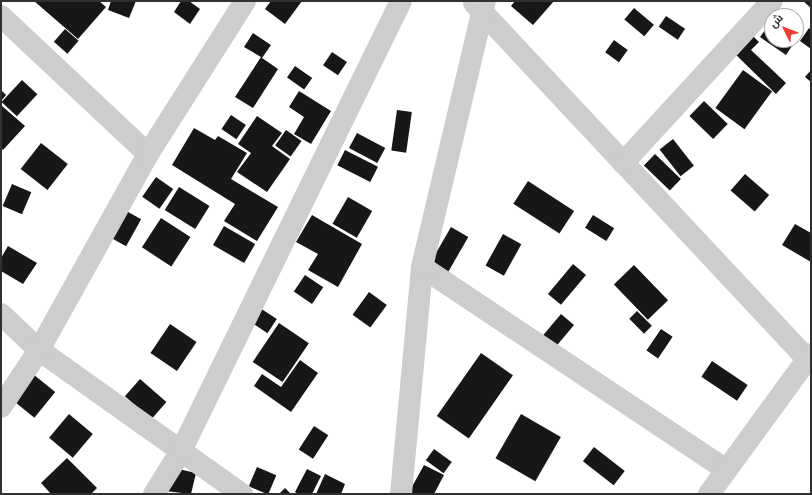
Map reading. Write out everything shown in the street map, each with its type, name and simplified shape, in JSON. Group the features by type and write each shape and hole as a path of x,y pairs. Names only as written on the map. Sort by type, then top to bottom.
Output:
{"street":[{"path":"1,407 39,350 148,154 245,1"},
{"path":"154,494 181,451 401,1"},
{"path":"623,163 772,1"},
{"path":"480,4 623,163 810,359 725,469 709,494"},
{"path":"400,494 422,267 480,4"},
{"path":"1,16 148,154"},
{"path":"422,267 725,469"},
{"path":"1,314 39,350 242,494"}],"building":[{"path":"34,1 99,1 106,7 78,39"},
{"path":"111,1 136,1 129,18 108,10"},
{"path":"181,1 189,1 200,9 190,24 174,12"},
{"path":"271,1 302,1 285,24 265,9"},
{"path":"515,1 554,1 533,25 511,6"},
{"path":"803,1 811,1 811,8"},
{"path":"634,8 654,25 644,36 624,19"},
{"path":"666,16 685,29 678,40 659,27"},
{"path":"809,28 811,30 811,49 804,44 804,35"},
{"path":"65,29 79,41 67,54 54,42"},
{"path":"747,30 759,42 751,50 786,83 776,94 729,48"},
{"path":"764,32 764,40 760,37"},
{"path":"253,33 271,45 262,58 278,69 253,108 235,97 261,57 244,47"},
{"path":"614,40 628,50 619,62 605,52"},
{"path":"776,48 791,48 786,55"},
{"path":"332,52 347,62 338,75 323,65"},
{"path":"295,66 312,78 304,90 287,77"},
{"path":"743,70 772,91 744,129 715,108"},
{"path":"811,70 811,82 805,77"},
{"path":"22,80 37,94 17,116 2,102"},
{"path":"1,90 6,95 1,101"},
{"path":"299,91 331,111 311,144 294,134 304,117 289,107"},
{"path":"704,101 728,124 713,139 689,116"},
{"path":"2,106 25,126 3,150 1,148"},
{"path":"397,110 412,112 406,153 391,151"},
{"path":"231,115 246,125 236,139 221,129"},
{"path":"257,116 282,133 272,146 290,159 267,192 237,172 251,153 238,144"},
{"path":"194,128 215,140 218,136 247,153 231,179 278,207 257,241 224,221 235,204 172,165"},
{"path":"286,130 302,141 291,156 275,146"},
{"path":"357,133 385,148 377,163 349,148"},
{"path":"673,139 694,166 681,176 660,149"},
{"path":"41,143 68,164 47,190 21,169"},
{"path":"345,150 378,167 370,182 337,165"},
{"path":"655,154 681,179 670,191 644,166"},
{"path":"745,174 769,195 755,212 731,191"},
{"path":"156,177 173,189 159,209 142,197"},
{"path":"528,181 574,211 559,234 513,204"},
{"path":"12,184 31,192 22,214 3,206"},
{"path":"179,187 210,206 195,229 165,210"},
{"path":"348,197 372,211 357,238 332,224"},
{"path":"121,208 141,219 126,246 106,235"},
{"path":"312,215 362,244 338,287 308,270 318,254 296,242"},
{"path":"593,215 614,228 606,241 585,228"},
{"path":"161,218 190,237 171,266 142,247"},
{"path":"795,224 811,233 811,262 782,245"},
{"path":"224,226 255,244 244,263 213,245"},
{"path":"451,227 468,237 446,276 428,266"},
{"path":"503,234 521,244 504,276 486,265"},
{"path":"8,246 37,263 23,284 1,271 1,258"},
{"path":"573,264 586,275 561,305 548,294"},
{"path":"634,265 668,300 648,320 614,284"},
{"path":"305,275 323,287 312,304 294,292"},
{"path":"369,292 387,305 370,328 353,315"},
{"path":"260,308 277,319 268,333 251,322"},
{"path":"637,311 652,326 644,334 629,319"},
{"path":"561,314 574,325 554,349 541,338"},
{"path":"279,323 309,343 283,382 253,362"},
{"path":"170,324 197,342 177,371 150,353"},
{"path":"661,329 673,337 658,358 646,351"},
{"path":"481,353 513,375 469,438 437,416"},
{"path":"300,360 318,373 291,412 254,386 262,374 281,387"},
{"path":"712,361 748,385 737,401 701,377"},
{"path":"28,370 55,392 34,418 7,396"},
{"path":"140,379 166,402 151,419 125,396"},
{"path":"69,414 93,434 73,458 49,438"},
{"path":"521,414 561,437 535,481 496,458"},
{"path":"314,426 328,435 313,459 299,449"},
{"path":"594,447 625,471 614,485 583,461"},
{"path":"434,449 452,462 444,473 426,460"},
{"path":"67,458 97,488 91,494 51,494 41,483"},
{"path":"424,465 444,475 434,494 408,494"},
{"path":"170,467 196,473 191,494 165,491"},
{"path":"257,467 276,475 268,494 249,486"},
{"path":"307,469 321,476 312,494 298,494 295,492"},
{"path":"325,474 345,484 341,494 316,494"},
{"path":"285,488 291,494 279,494"}]}
